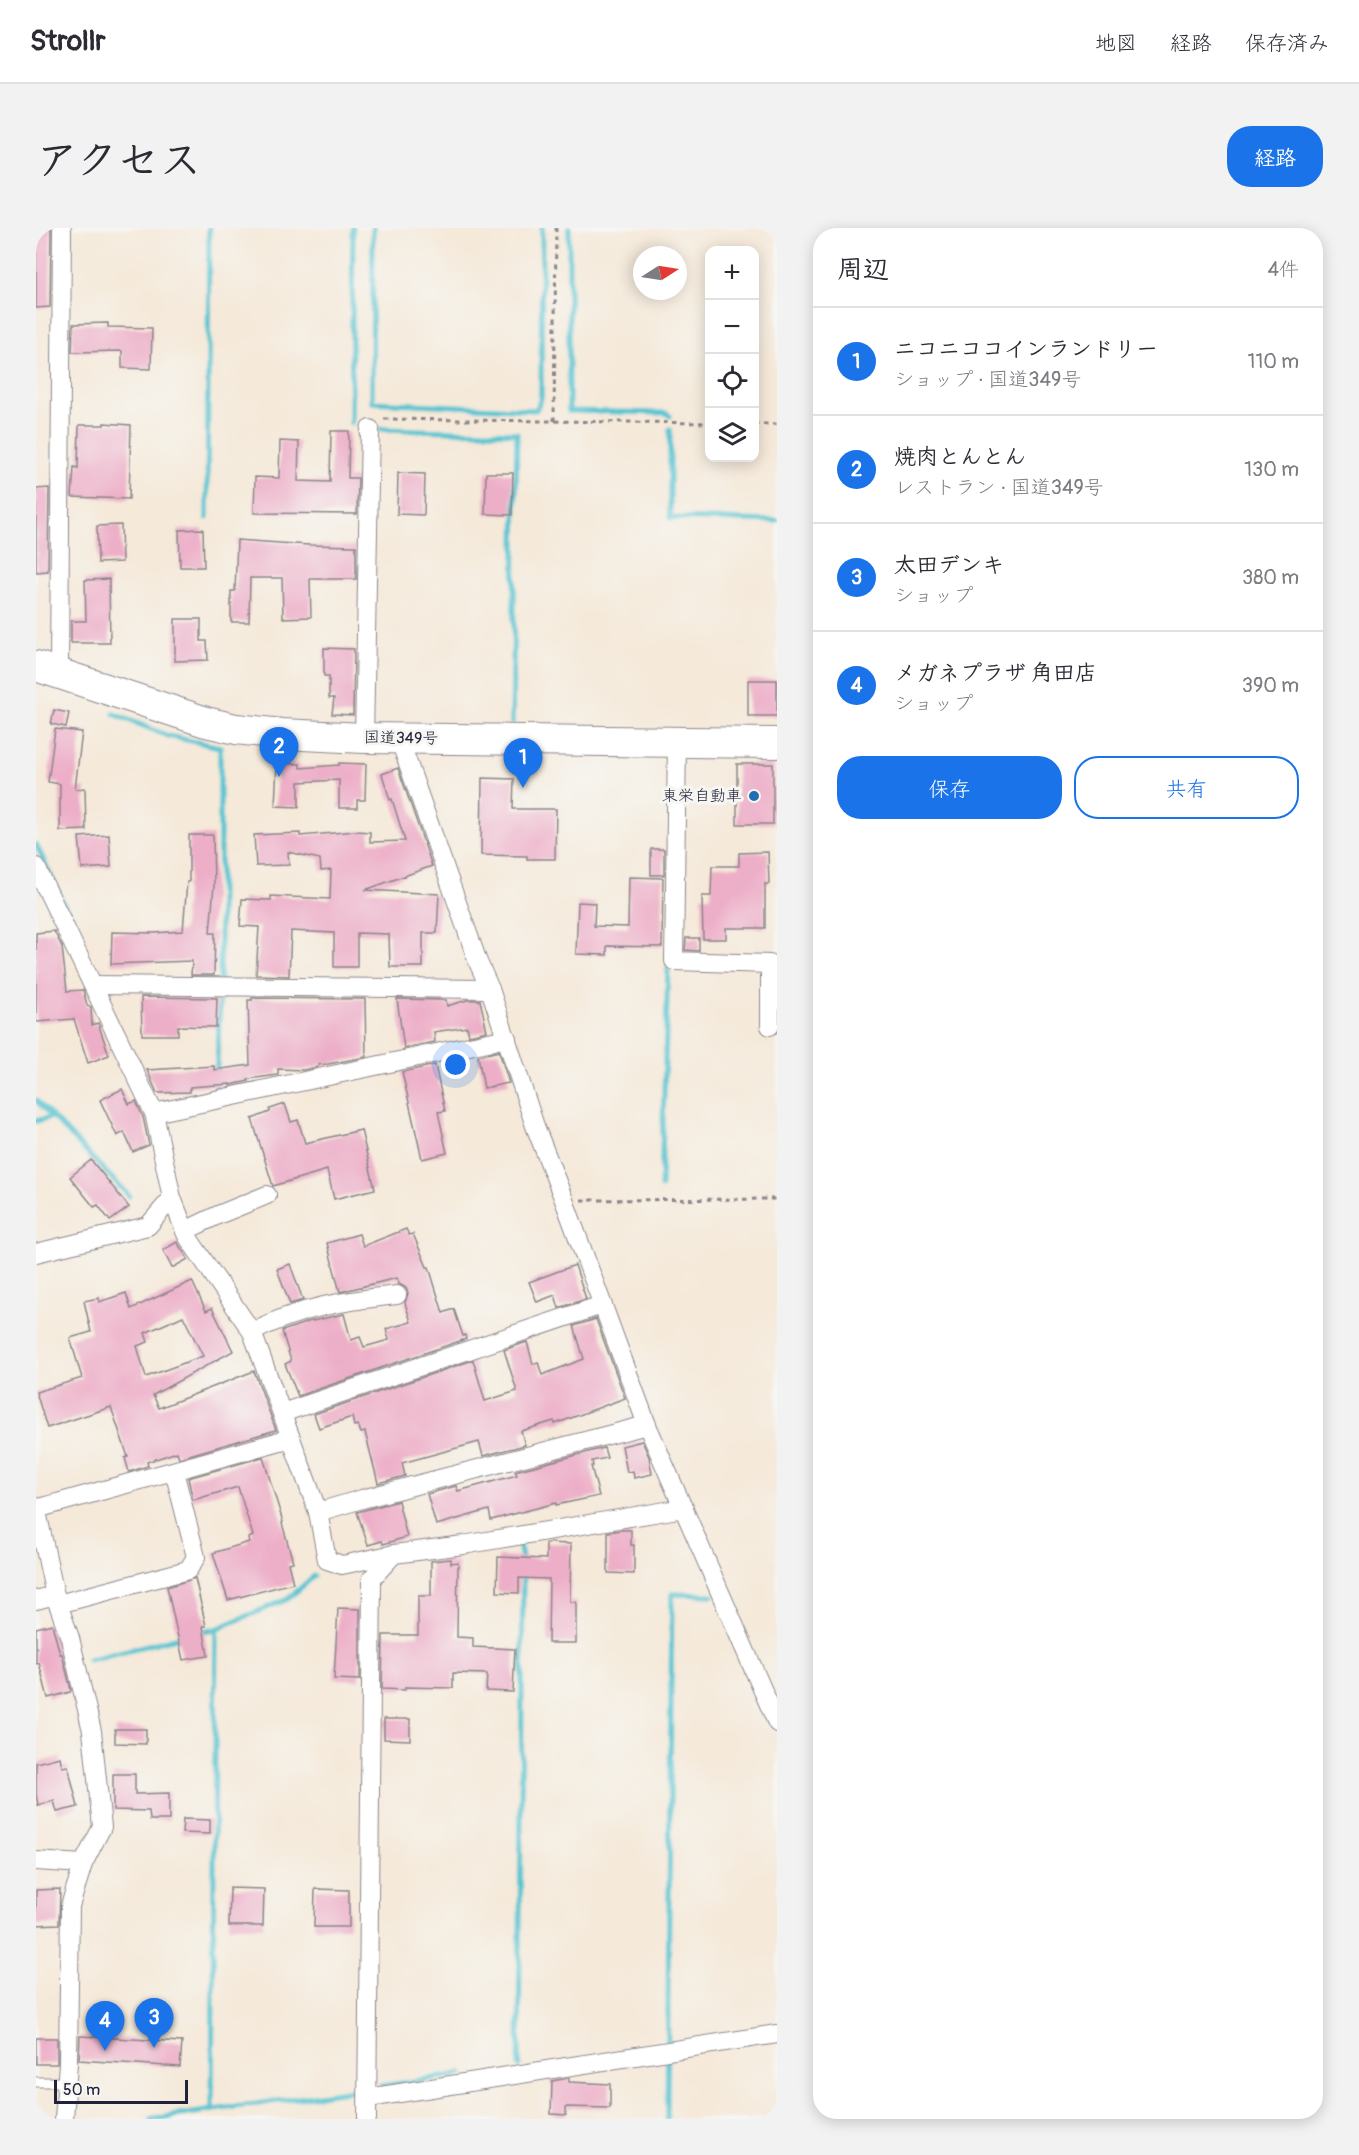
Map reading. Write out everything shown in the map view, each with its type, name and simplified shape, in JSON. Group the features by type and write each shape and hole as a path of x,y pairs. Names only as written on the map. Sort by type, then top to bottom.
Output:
{"highway":[{"name":"国道349号","path":"47,669 206,722 236,729 282,734 364,738 777,742"}],"street":[{"path":"47,669 62,228"},
{"path":"364,738 370,429"},
{"path":"399,738 478,962 490,989 535,1126 647,1425 777,1723"},
{"path":"677,741 674,961 770,964 770,1026"},
{"path":"36,867 154,1113 172,1198 185,1231 252,1332 318,1512 327,1560 342,1565 394,1554 463,1545 684,1508"},
{"path":"93,985 490,989"},
{"path":"154,1113 507,1038"},
{"path":"185,1231 267,1195"},
{"path":"36,1253 148,1226 172,1198"},
{"path":"252,1332 276,1319 333,1302 397,1295"},
{"path":"282,1413 602,1305"},
{"path":"318,1512 647,1425"},
{"path":"64,2119 67,2082 70,1906 83,1864 102,1827 92,1731 36,1508 291,1438"},
{"path":"36,1600 57,1599 188,1570 196,1557 174,1471"},
{"path":"367,2119 372,1578 394,1554"},
{"path":"36,1862 83,1864"},
{"path":"368,2098 777,2034"}],"lane":[{"path":"36,2082 67,2082"}],"path":[{"path":"554,422 556,228"},
{"path":"370,429 384,419 705,423"},
{"path":"759,424 777,424"},
{"path":"564,1200 777,1198"}],"building":[{"path":"36,228 51,228 50,307 36,308"},
{"path":"108,323 108,327 152,328 151,369 122,368 122,351 72,352 73,324"},
{"path":"104,423 131,425 129,499 72,497 74,467 78,468 79,425 104,425"},
{"path":"331,431 349,431 348,478 358,478 357,514 254,513 255,477 279,478 280,441 299,442 298,481 330,482"},
{"path":"398,473 425,474 424,515 397,514"},
{"path":"486,473 513,473 512,515 485,514"},
{"path":"49,488 48,571 36,572 36,489"},
{"path":"121,525 122,562 98,563 97,526"},
{"path":"203,529 204,567 180,567 179,530"},
{"path":"237,540 356,546 356,579 310,579 311,617 283,618 282,578 250,578 249,622 231,622 231,591 235,591"},
{"path":"109,579 110,643 71,643 71,621 86,621 85,580"},
{"path":"175,619 201,619 201,641 207,641 208,660 175,661"},
{"path":"324,648 354,649 353,715 332,714 334,698 329,698 329,676 324,676"},
{"path":"748,680 777,680 777,716 748,716"},
{"path":"54,710 69,713 66,727 51,724"},
{"path":"55,729 82,732 75,789 85,788 86,830 60,831 60,784 48,782"},
{"path":"277,763 300,764 300,768 339,765 339,763 366,764 365,800 357,800 357,808 339,808 339,780 299,782 299,807 275,806"},
{"path":"737,764 773,764 773,824 737,824"},
{"path":"398,768 432,866 365,890 439,894 437,933 423,933 423,967 390,967 389,934 357,933 357,967 334,967 334,933 291,931 289,976 256,975 259,927 240,926 242,899 271,900 271,896 330,899 331,870 321,871 320,859 288,852 289,865 256,866 254,835 300,833 300,836 356,831 370,832 370,842 405,841 382,774"},
{"path":"482,778 514,779 513,809 556,809 555,859 481,855"},
{"path":"109,835 111,867 82,869 79,837"},
{"path":"189,835 213,835 214,885 210,933 215,933 214,975 191,975 192,961 111,964 112,932 183,931 187,882 189,882"},
{"path":"651,849 664,849 664,875 651,875"},
{"path":"768,852 769,884 765,884 765,928 726,928 726,939 703,939 702,896 711,896 712,866 739,866 739,853"},
{"path":"629,877 663,878 662,947 607,946 607,955 576,954 578,902 595,903 594,926 628,927"},
{"path":"54,931 62,947 67,991 83,990 87,1005 91,1007 92,1025 98,1023 109,1055 88,1063 74,1019 36,1022 36,933"},
{"path":"686,938 699,938 699,951 685,950"},
{"path":"141,997 217,998 216,1027 178,1026 178,1035 142,1035"},
{"path":"252,998 365,999 366,1057 318,1065 318,1067 303,1070 278,1069 278,1075 248,1079 249,1081 230,1085 190,1087 190,1092 157,1093 147,1070 214,1066 214,1070 250,1065 248,1000"},
{"path":"397,999 446,1000 447,1006 467,1000 480,1000 487,1031 469,1035 467,1027 434,1032 435,1042 404,1048"},
{"path":"499,1051 509,1083 484,1088 478,1056"},
{"path":"435,1065 445,1111 438,1112 447,1153 422,1159 402,1072"},
{"path":"122,1089 129,1104 136,1101 143,1117 149,1145 133,1152 124,1132 117,1136 100,1100"},
{"path":"285,1104 291,1122 298,1120 305,1143 361,1130 375,1189 334,1199 327,1170 273,1186 252,1119"},
{"path":"91,1160 129,1207 110,1221 98,1205 94,1207 70,1177"},
{"path":"406,1229 409,1235 413,1234 429,1267 443,1313 454,1309 466,1339 298,1396 285,1364 291,1361 282,1331 308,1322 344,1314 351,1340 360,1337 364,1347 389,1340 386,1329 411,1322 405,1303 408,1293 406,1288 399,1284 397,1278 340,1292 327,1243 359,1234 363,1246"},
{"path":"177,1242 188,1259 172,1268 163,1250"},
{"path":"290,1264 303,1300 290,1304 277,1269"},
{"path":"575,1265 586,1299 559,1308 555,1295 537,1302 529,1282"},
{"path":"192,1281 206,1311 212,1308 233,1351 153,1395 159,1408 254,1371 276,1430 179,1458 177,1452 147,1462 148,1466 129,1472 125,1458 128,1457 111,1407 47,1428 36,1392 82,1378 70,1338 91,1332 84,1301 99,1298 99,1302 126,1293 131,1309","holes":["183,1316 203,1356 146,1377 137,1346 148,1342 145,1333"]},
{"path":"596,1319 625,1398 555,1424 554,1421 521,1431 525,1445 483,1456 479,1442 402,1463 405,1476 378,1483 365,1432 361,1433 358,1425 354,1426 352,1417 319,1428 314,1414 473,1360 485,1401 517,1391 504,1350 527,1342 533,1364 538,1362 542,1375 584,1359 574,1326"},
{"path":"642,1441 649,1457 652,1474 634,1478 633,1471 627,1472 622,1446"},
{"path":"604,1448 607,1458 592,1461 593,1466 591,1466 599,1496 556,1505 556,1503 491,1520 489,1510 436,1525 427,1494 456,1486 458,1491 517,1475 515,1471"},
{"path":"263,1457 293,1562 288,1563 293,1583 228,1600 213,1553 249,1542 248,1538 253,1536 238,1487 193,1500 188,1478"},
{"path":"398,1501 407,1537 383,1544 382,1541 368,1545 357,1512"},
{"path":"631,1530 631,1545 634,1545 634,1574 608,1573 608,1532"},
{"path":"546,1543 571,1544 570,1602 576,1602 576,1643 548,1643 549,1579 519,1578 519,1593 497,1592 498,1557 546,1559"},
{"path":"451,1559 451,1563 458,1562 457,1637 473,1638 473,1647 515,1649 513,1692 486,1691 487,1674 453,1673 453,1688 382,1689 383,1635 418,1635 418,1596 431,1596 431,1561"},
{"path":"195,1578 206,1626 203,1626 208,1656 183,1660 167,1587"},
{"path":"338,1608 360,1609 360,1680 334,1679"},
{"path":"52,1624 71,1690 48,1698 39,1663 36,1664 36,1628"},
{"path":"384,1719 410,1719 410,1740 384,1739"},
{"path":"115,1729 146,1729 146,1744 115,1743"},
{"path":"60,1757 62,1767 68,1766 78,1807 57,1812 54,1801 38,1805 36,1763"},
{"path":"113,1774 135,1774 135,1794 169,1793 169,1820 150,1820 149,1811 113,1810"},
{"path":"183,1819 210,1820 210,1834 182,1833"},
{"path":"230,1888 264,1889 263,1926 229,1926"},
{"path":"60,1889 59,1924 36,1925 36,1890"},
{"path":"315,1889 349,1890 349,1927 314,1927"},
{"path":"80,2036 182,2042 180,2067 79,2060"},
{"path":"36,2038 57,2038 57,2064 36,2064"},
{"path":"569,2078 569,2082 610,2084 610,2108 566,2107 566,2115 551,2114 552,2081"}],"waterway":[{"path":"207,518 209,228"},
{"path":"351,423 353,228"},
{"path":"373,228 372,402 536,410 541,399 542,228"},
{"path":"569,228 569,411 666,413 670,416"},
{"path":"381,429 517,433 512,723"},
{"path":"670,429 670,518 777,521"},
{"path":"114,714 168,736 220,747 220,997 216,1088"},
{"path":"36,844 72,921"},
{"path":"661,1187 668,968"},
{"path":"36,1100 129,1196"},
{"path":"36,1121 51,1117"},
{"path":"519,1544 523,1563"},
{"path":"519,2066 523,1572"},
{"path":"199,1633 216,1629 288,1599 314,1576"},
{"path":"667,2119 672,1594 712,1595"},
{"path":"212,2110 216,1629"},
{"path":"88,1660 184,1636"},
{"path":"381,2086 462,2074"},
{"path":"151,2119 354,2090"}],"place":[{"name":"焼肉とんとん","path":"279,777"},
{"name":"ニコニココインランドリー","path":"523,788"},
{"name":"東栄自動車","path":"754,796"},
{"name":"太田デンキ","path":"154,2048"},
{"name":"メガネプラザ 角田店","path":"105,2051"}]}
